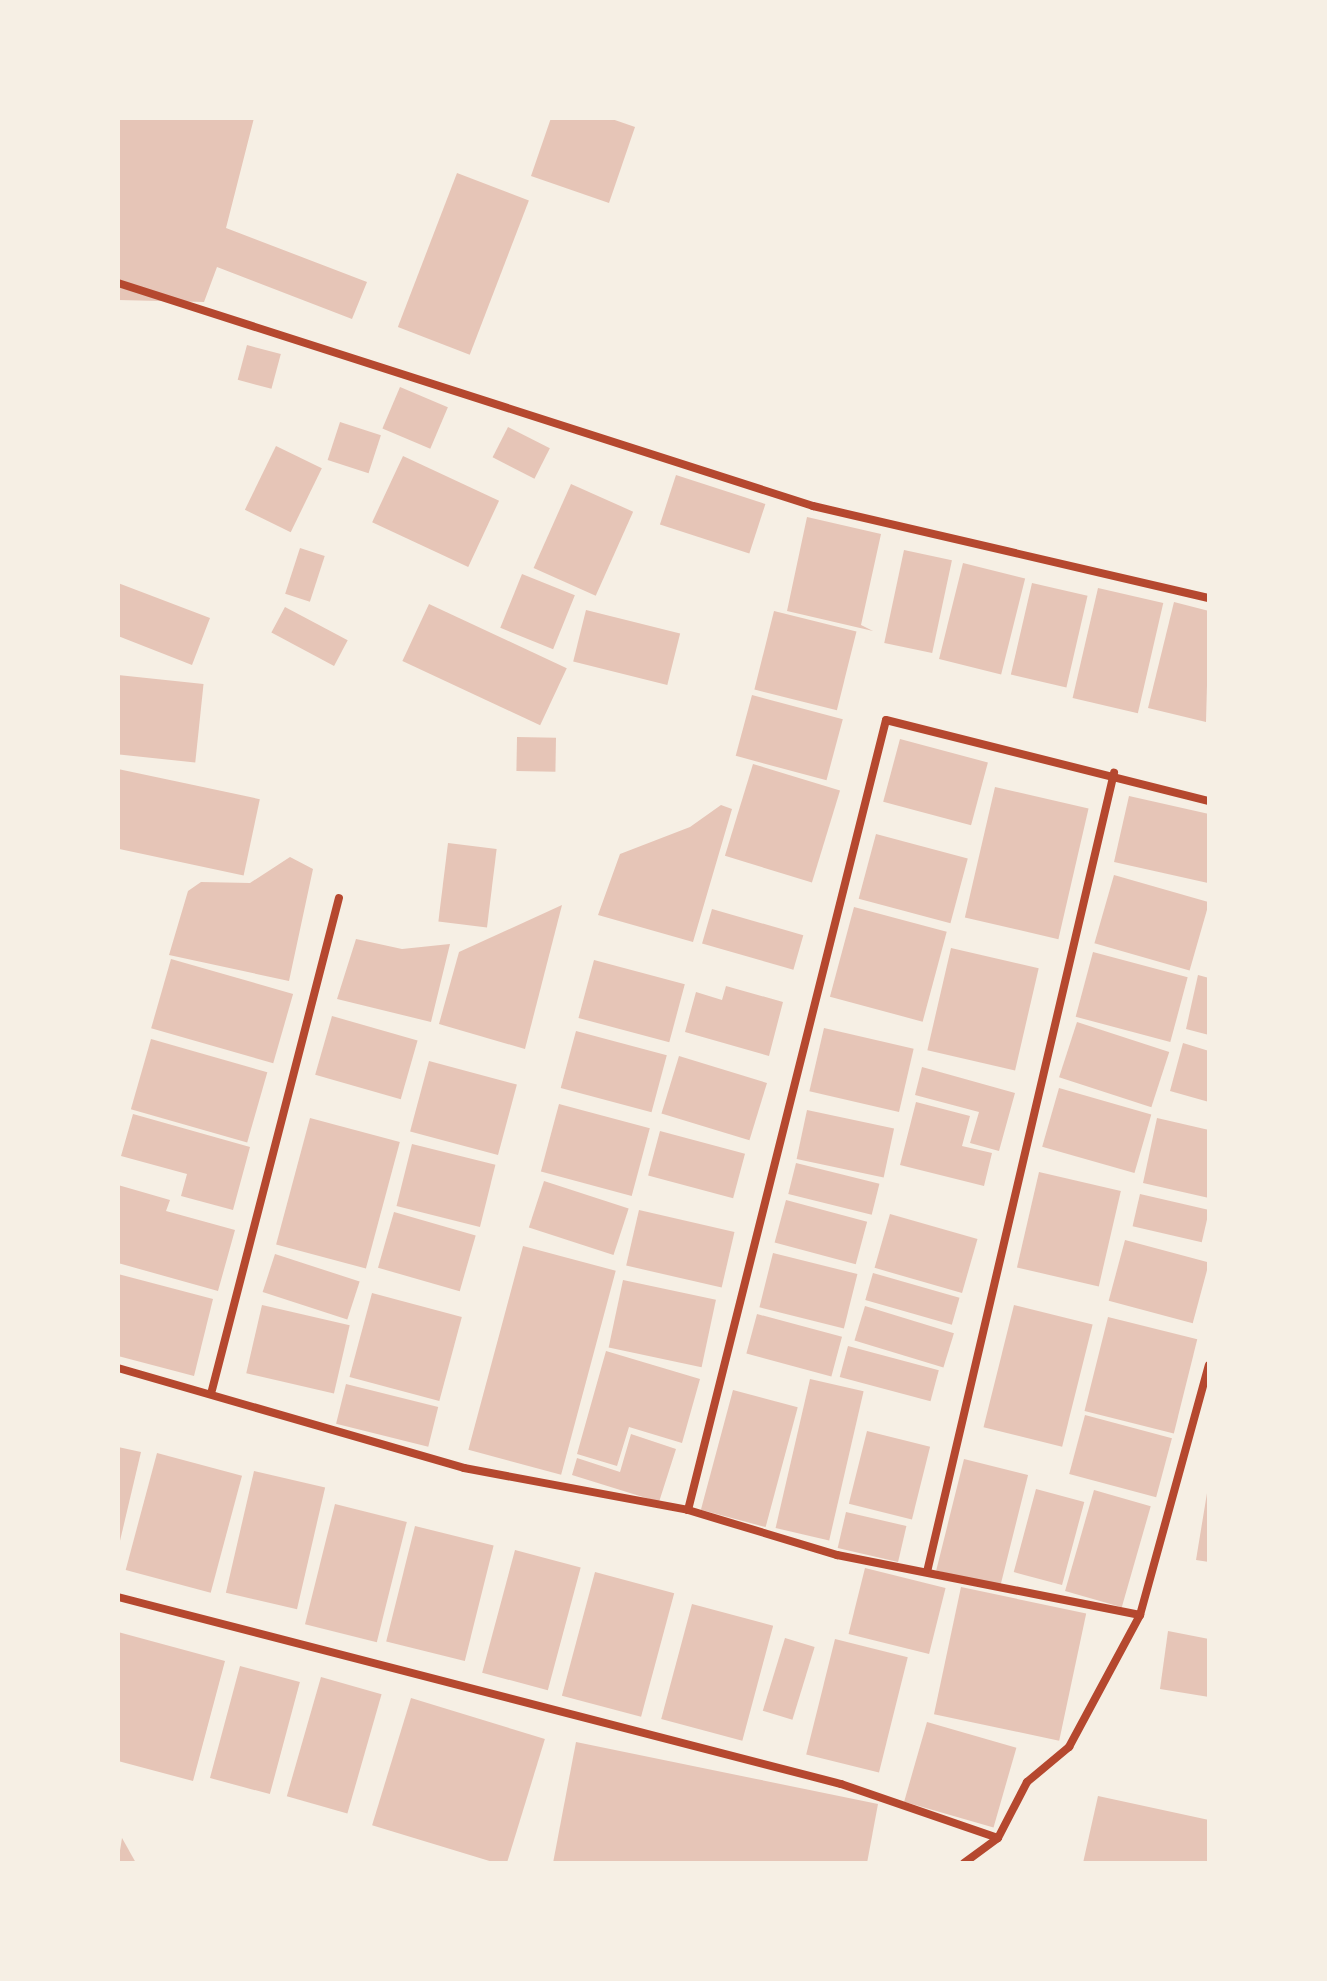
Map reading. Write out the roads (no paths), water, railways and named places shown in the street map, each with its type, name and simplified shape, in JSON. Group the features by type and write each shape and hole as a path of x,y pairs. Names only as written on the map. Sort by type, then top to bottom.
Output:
{"street":[{"path":"118,283 813,506 1209,598"},
{"path":"688,1510 886,720 1114,773 1209,801"},
{"path":"927,1572 1114,773"},
{"path":"212,1390 339,898"},
{"path":"964,1863 998,1838 1027,1782 1069,1747 1140,1615 1209,1365"},
{"path":"118,1368 212,1390 464,1468 688,1510 837,1555 1140,1615"},
{"path":"118,1597 841,1784 998,1838"}]}
